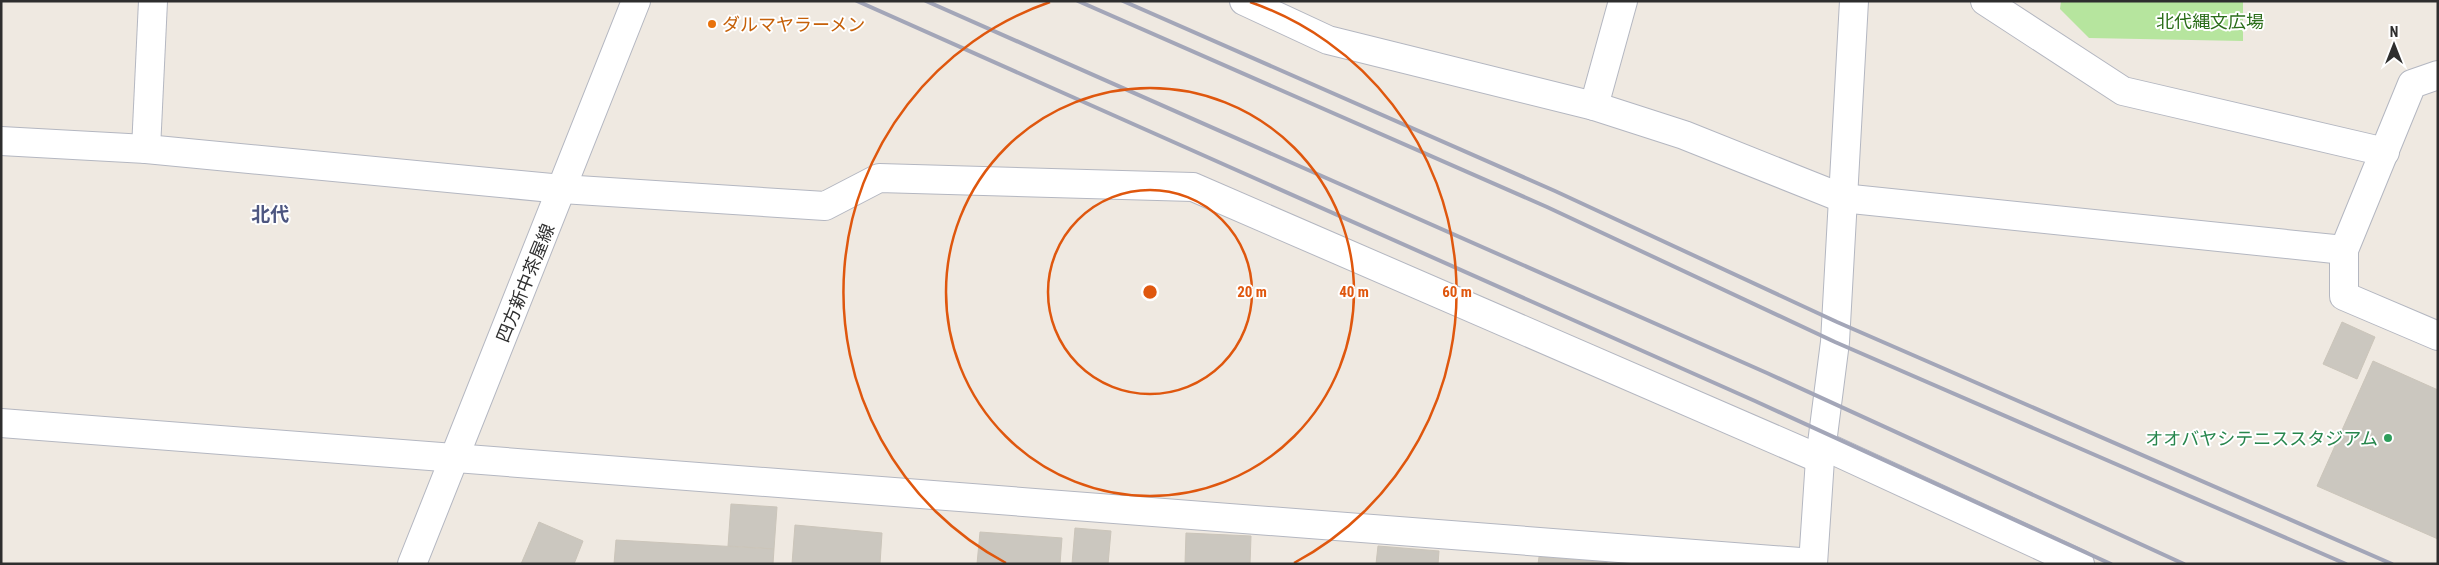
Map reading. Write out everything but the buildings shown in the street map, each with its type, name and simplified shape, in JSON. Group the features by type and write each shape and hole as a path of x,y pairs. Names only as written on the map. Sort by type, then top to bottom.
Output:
{"street":[{"path":"146,149 154,1"},
{"name":"四方新中茶屋線","path":"412,564 636,1"},
{"path":"1244,1 1328,40 1594,106 1684,135 1842,198 2344,250"},
{"path":"1594,106 1623,1"},
{"path":"1,423 1813,564 1822,452 1836,332 1854,1"},
{"path":"1985,1 2122,91 2384,152"},
{"path":"2438,75 2412,84 2344,250 2344,296 2438,336"},
{"path":"1,140 146,149 562,189 825,206 879,178 1193,187 1822,452 2080,564"}],"green space":[{"name":"北代縄文広場","path":"2061,1 2243,1 2243,41 2089,38 2060,9"}],"railway":[{"path":"857,1 1755,401 2111,564"},
{"path":"926,1 1767,373 2184,564"},
{"path":"1078,1 1547,207 1835,342 2346,564"},
{"path":"1123,1 1555,191 1837,322 2392,564"}],"place":[{"name":"ダルマヤラーメン","path":"712,24"},
{"name":"オオバヤシテニススタジアム","path":"2388,438"}],"district":[{"name":"北代","path":"270,214"}]}
